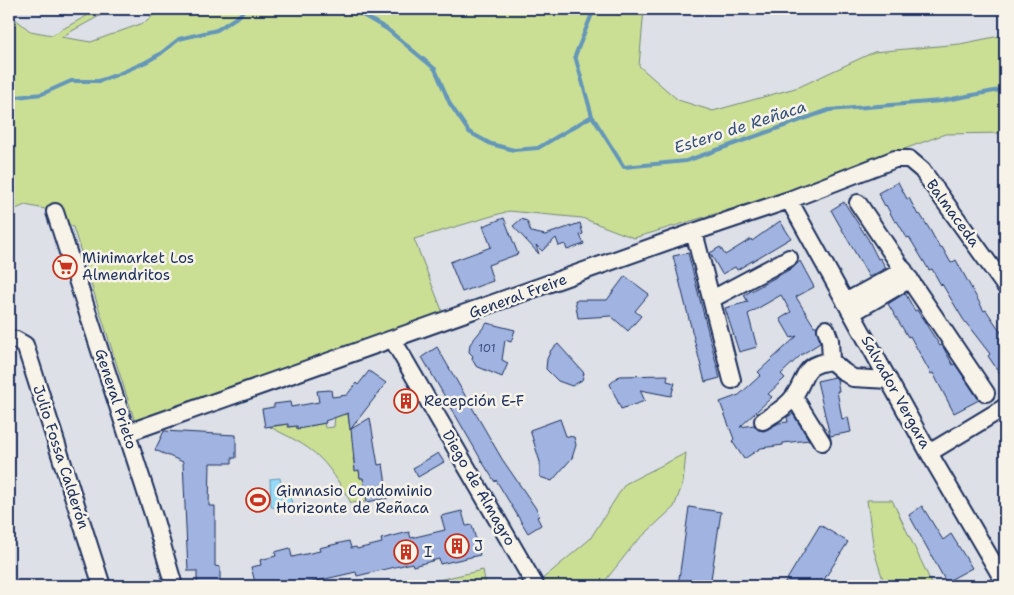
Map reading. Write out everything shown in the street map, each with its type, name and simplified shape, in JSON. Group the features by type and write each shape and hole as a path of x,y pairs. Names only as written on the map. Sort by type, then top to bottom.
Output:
{"street":[{"name":"General Freire","path":"127,433 789,200 895,159 909,159"},
{"name":"Balmaceda","path":"909,159 922,170 1000,266 1005,286"},
{"name":"Salvador Vergara","path":"789,200 929,452 1005,583"},
{"path":"858,203 986,393"},
{"name":"General Prieto","path":"54,212 154,517 174,586"},
{"path":"694,232 732,380"},
{"path":"712,299 789,258"},
{"path":"848,307 907,275"},
{"path":"826,329 830,340 831,361 844,372 853,378 889,380"},
{"name":"Julio Fossa Calderón","path":"9,339 16,340 25,345 102,586"},
{"name":"Diego de Almagro","path":"393,340 535,585"},
{"path":"763,422 794,397 806,372 813,365 831,361"},
{"path":"794,397 822,442"},
{"path":"929,452 1005,407"}],"green space":[{"path":"99,9 112,9 61,37 91,42 146,22 160,9 644,9 639,66 678,100 713,111 799,87 874,52 960,44 1005,35 1005,133 945,134 785,193 634,238 582,218 509,211 414,239 443,313 135,422 73,227 50,210 25,205 9,212 9,14 30,31 52,35"},
{"path":"348,414 349,424 352,424 356,458 353,458 355,470 359,470 360,478 363,478 367,502 351,503 333,473 315,453 303,444 270,427 288,424 289,427 297,426 297,429 324,423 325,428 334,427 335,415"},
{"path":"686,453 683,483 674,507 635,543 601,586 534,586 590,539 625,484"},
{"path":"867,500 892,500 933,586 885,586 874,551"},
{"path":"483,570 486,586 411,586"}],"water":[{"path":"280,478 282,493 289,493 292,504 290,509 271,507 270,479"}],"building":[{"path":"898,182 907,199 909,198 918,215 920,214 951,263 956,260 984,311 986,310 1005,338 1005,381 988,356 990,354 963,319 932,269 929,270 909,237 907,238 897,221 895,222 878,193"},
{"path":"844,202 868,239 878,259 880,258 886,268 869,277 831,210"},
{"path":"504,218 518,254 488,265 493,281 462,292 450,262 491,247 483,226"},
{"path":"521,219 527,221 531,232 545,235 580,223 583,234 580,235 584,244 567,250 565,244 559,246 556,238 542,251 536,245 539,254 513,226"},
{"path":"780,221 791,238 737,270 735,267 722,274 710,253 720,247 725,255 751,239 752,241"},
{"path":"688,253 720,378 705,382 673,256"},
{"path":"800,261 814,287 796,297 814,326 817,326 820,343 801,355 781,374 785,378 768,394 772,397 740,427 754,425 758,430 764,431 779,423 788,422 787,417 793,414 809,440 761,448 744,459 732,441 734,439 720,402 739,395 761,375 758,372 797,336 791,338 780,319 791,312 781,295 748,314 757,347 739,352 725,308 748,302 744,295 794,267"},
{"path":"625,276 649,294 635,311 641,316 628,331 611,316 578,318 575,300 607,300"},
{"path":"905,293 915,311 917,310 940,346 942,345 953,365 955,364 979,400 954,413 933,373 931,374 910,336 908,337 888,304"},
{"path":"487,323 515,330 511,342 505,340 502,360 508,363 502,377 476,366 472,359 473,356 469,352 470,344"},
{"path":"558,344 584,373 582,380 572,386 558,381 546,369 547,359 551,350"},
{"path":"437,347 502,459 537,510 539,516 537,517 541,525 528,533 496,480 495,482 483,463 422,357"},
{"path":"369,371 386,383 350,430 348,413 325,421 326,423 309,427 297,429 297,426 288,427 288,424 265,427 262,409 274,407 274,404 290,402 291,407 319,402 317,391 331,390 332,397 347,395"},
{"path":"668,375 667,381 675,383 671,396 640,390 645,401 621,409 610,384 619,376"},
{"path":"835,377 839,391 837,391 842,419 848,417 851,432 830,436 817,381"},
{"path":"370,418 378,465 383,464 388,498 367,502 363,478 360,478 359,470 355,471 351,429"},
{"path":"560,419 566,436 574,437 576,445 572,458 552,481 540,477 540,462 530,430"},
{"path":"164,431 236,435 236,458 232,458 232,463 210,463 209,506 215,506 215,566 220,567 220,586 197,586 197,571 188,571 183,462 155,450"},
{"path":"438,453 444,462 418,477 413,468"},
{"path":"922,506 943,540 951,534 972,568 946,582 909,515"},
{"path":"689,507 721,512 710,586 678,586"},
{"path":"462,511 466,526 472,525 480,555 440,564 439,559 413,566 412,563 357,576 356,572 295,586 293,583 281,586 256,586 251,567 261,565 260,560 276,556 275,552 290,548 292,557 320,551 319,548 349,541 351,548 356,547 357,549 382,543 381,539 409,532 411,538 445,530 441,516"},
{"path":"820,525 848,542 820,586 783,586"}],"waterway":[{"path":"9,98 42,94 71,81 99,81 116,75 146,62 179,39 217,30 240,15 244,9"},
{"path":"352,9 387,29 435,69 450,104 469,132 491,144 514,150 538,148 592,116"},
{"name":"Estero de Reñaca","path":"594,9 575,56 592,116 624,167 686,161 829,110 941,101 1005,89"}],"place":[{"name":"Minimarket Los Almendritos","path":"65,267"},
{"name":"Recepción E-F","path":"406,401"},
{"name":"Gimnasio Condominio Horizonte de Reñaca","path":"258,500"},
{"name":"J","path":"457,546"},
{"name":"I","path":"406,552"}]}
